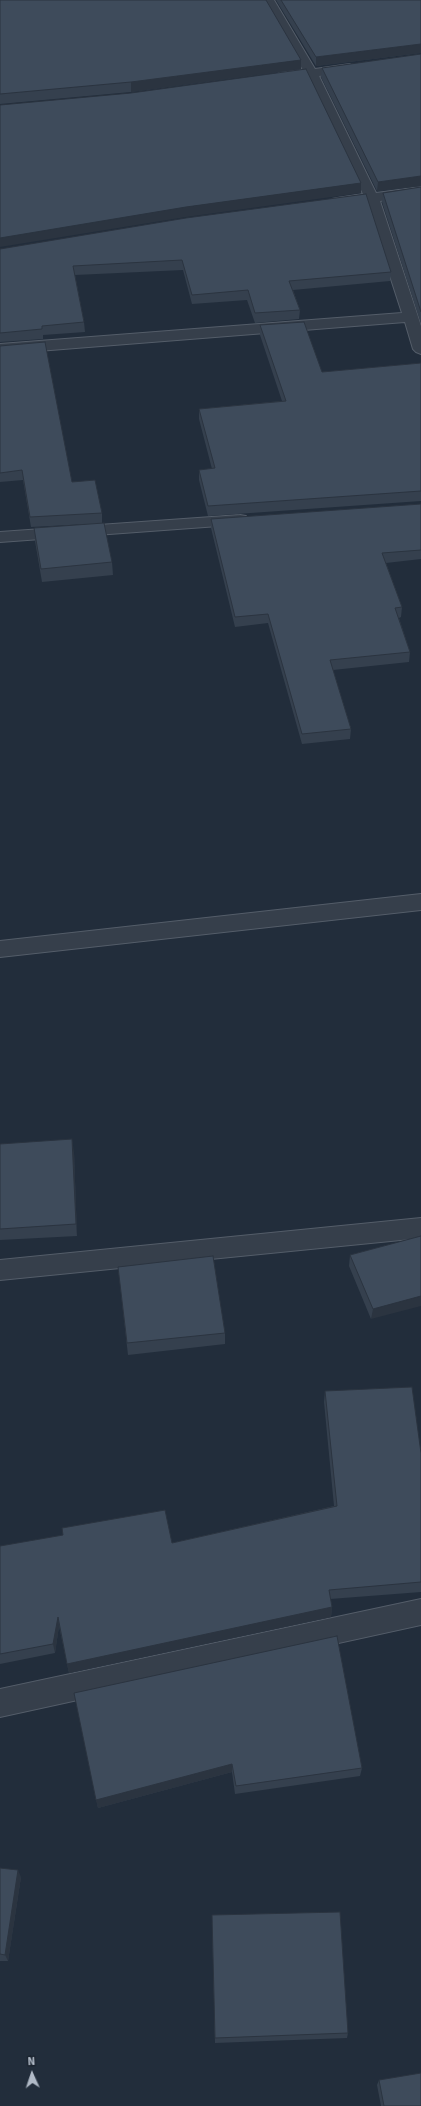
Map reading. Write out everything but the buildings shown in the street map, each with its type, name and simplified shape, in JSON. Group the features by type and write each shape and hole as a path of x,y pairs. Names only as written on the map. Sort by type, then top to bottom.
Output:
{"street":[{"path":"268,0 311,73 372,198 421,349"},
{"path":"265,79 363,66"},
{"path":"326,204 421,191"},
{"path":"0,349 411,318"},
{"path":"0,537 254,519"},
{"path":"0,949 421,902"},
{"path":"0,1270 421,1228"},
{"path":"0,1703 421,1612"}]}
